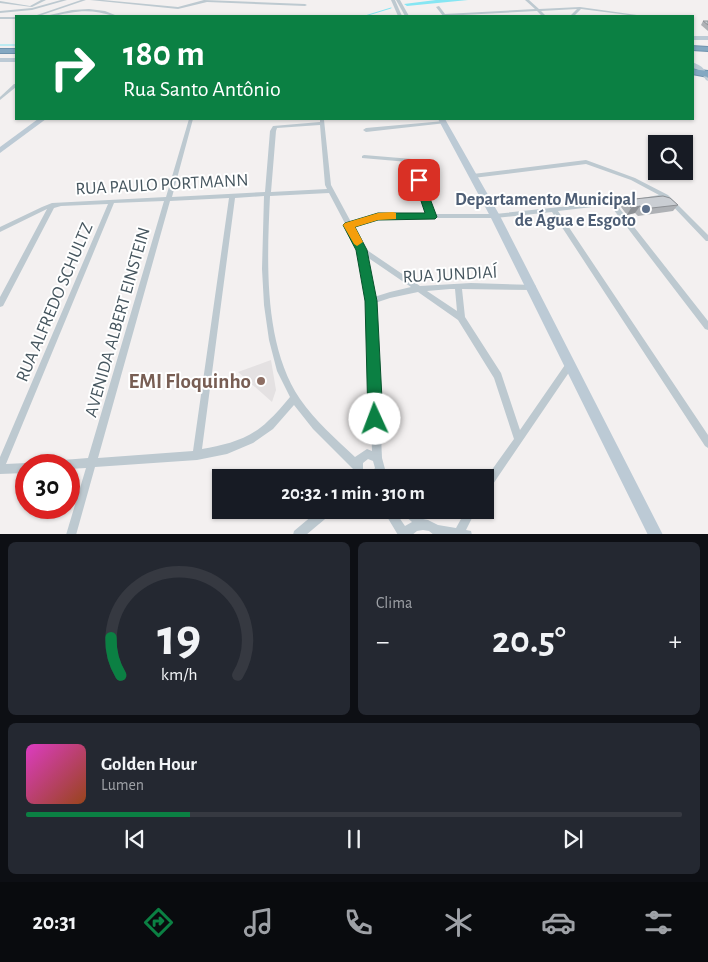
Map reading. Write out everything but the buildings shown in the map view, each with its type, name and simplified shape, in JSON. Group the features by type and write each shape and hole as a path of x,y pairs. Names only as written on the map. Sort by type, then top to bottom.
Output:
{"highway":[{"path":"694,43 708,41"},
{"path":"694,44 708,50"},
{"path":"0,53 15,53"},
{"path":"694,68 708,73"}],"main road":[{"path":"0,60 15,60"},
{"path":"694,69 708,85"},
{"path":"0,151 41,120"},
{"path":"443,121 496,216 654,533"}],"street":[{"path":"12,4 20,0"},
{"path":"32,7 44,0"},
{"path":"0,12 39,8 65,0"},
{"path":"39,15 84,0"},
{"path":"92,0 178,8 208,1"},
{"path":"194,0 305,5"},
{"path":"527,0 543,15"},
{"path":"396,1 406,15"},
{"path":"396,1 400,15 406,15"},
{"path":"0,2 39,8"},
{"path":"438,7 444,15"},
{"path":"573,15 580,8"},
{"path":"460,15 580,8 634,15"},
{"path":"53,15 79,10 104,11 113,15"},
{"path":"0,18 15,18"},
{"path":"0,99 15,86"},
{"name":"AVENIDA ALBERT EINSTEIN","path":"72,534 191,120"},
{"path":"358,469 323,434 295,398 276,354 270,331 266,250 268,194 273,131 275,127 322,121 327,180 362,250 371,301 377,458 380,469"},
{"path":"366,130 443,121"},
{"path":"364,157 407,159 412,162 432,217"},
{"path":"473,176 586,162 633,179 666,196 708,239"},
{"name":"RUA PAULO PORTMANN","path":"0,230 52,205 332,191"},
{"path":"197,455 232,195"},
{"path":"348,225 378,216 496,216 666,196"},
{"name":"RUA ALFREDO SCHULTZ","path":"0,469 112,202"},
{"path":"612,203 708,327"},
{"path":"0,304 52,205"},
{"path":"554,210 708,443"},
{"path":"362,250 461,318 498,376 518,438"},
{"path":"458,287 461,318"},
{"name":"RUA JUNDIAÍ","path":"371,301 393,292 418,289 532,287"},
{"path":"494,475 570,364"},
{"path":"80,464 197,455 227,449 250,440 270,426 295,398"},
{"path":"357,466 362,456 372,455 377,458"},
{"path":"0,469 15,468"},
{"path":"298,534 316,519"},
{"path":"394,519 404,534 411,527 420,524 430,525 440,532 461,534 467,519"},
{"path":"416,519 420,524"}],"shaded area":[{"name":"EMI Floquinho","path":"271,360 276,390 272,402 238,372"}],"waterway":[{"path":"407,4 465,0"},
{"path":"368,15 391,8"},
{"path":"0,45 15,45"}],"slow traffic":[{"path":"357,242 348,225 378,216 393,216"}],"place":[{"name":"Departamento Municipal de Água e Esgoto","path":"646,209"},
{"name":"EMI Floquinho","path":"261,381"}],"route":[{"path":"375,419 371,301 362,250 348,225 378,216 432,217 419,180"}]}
